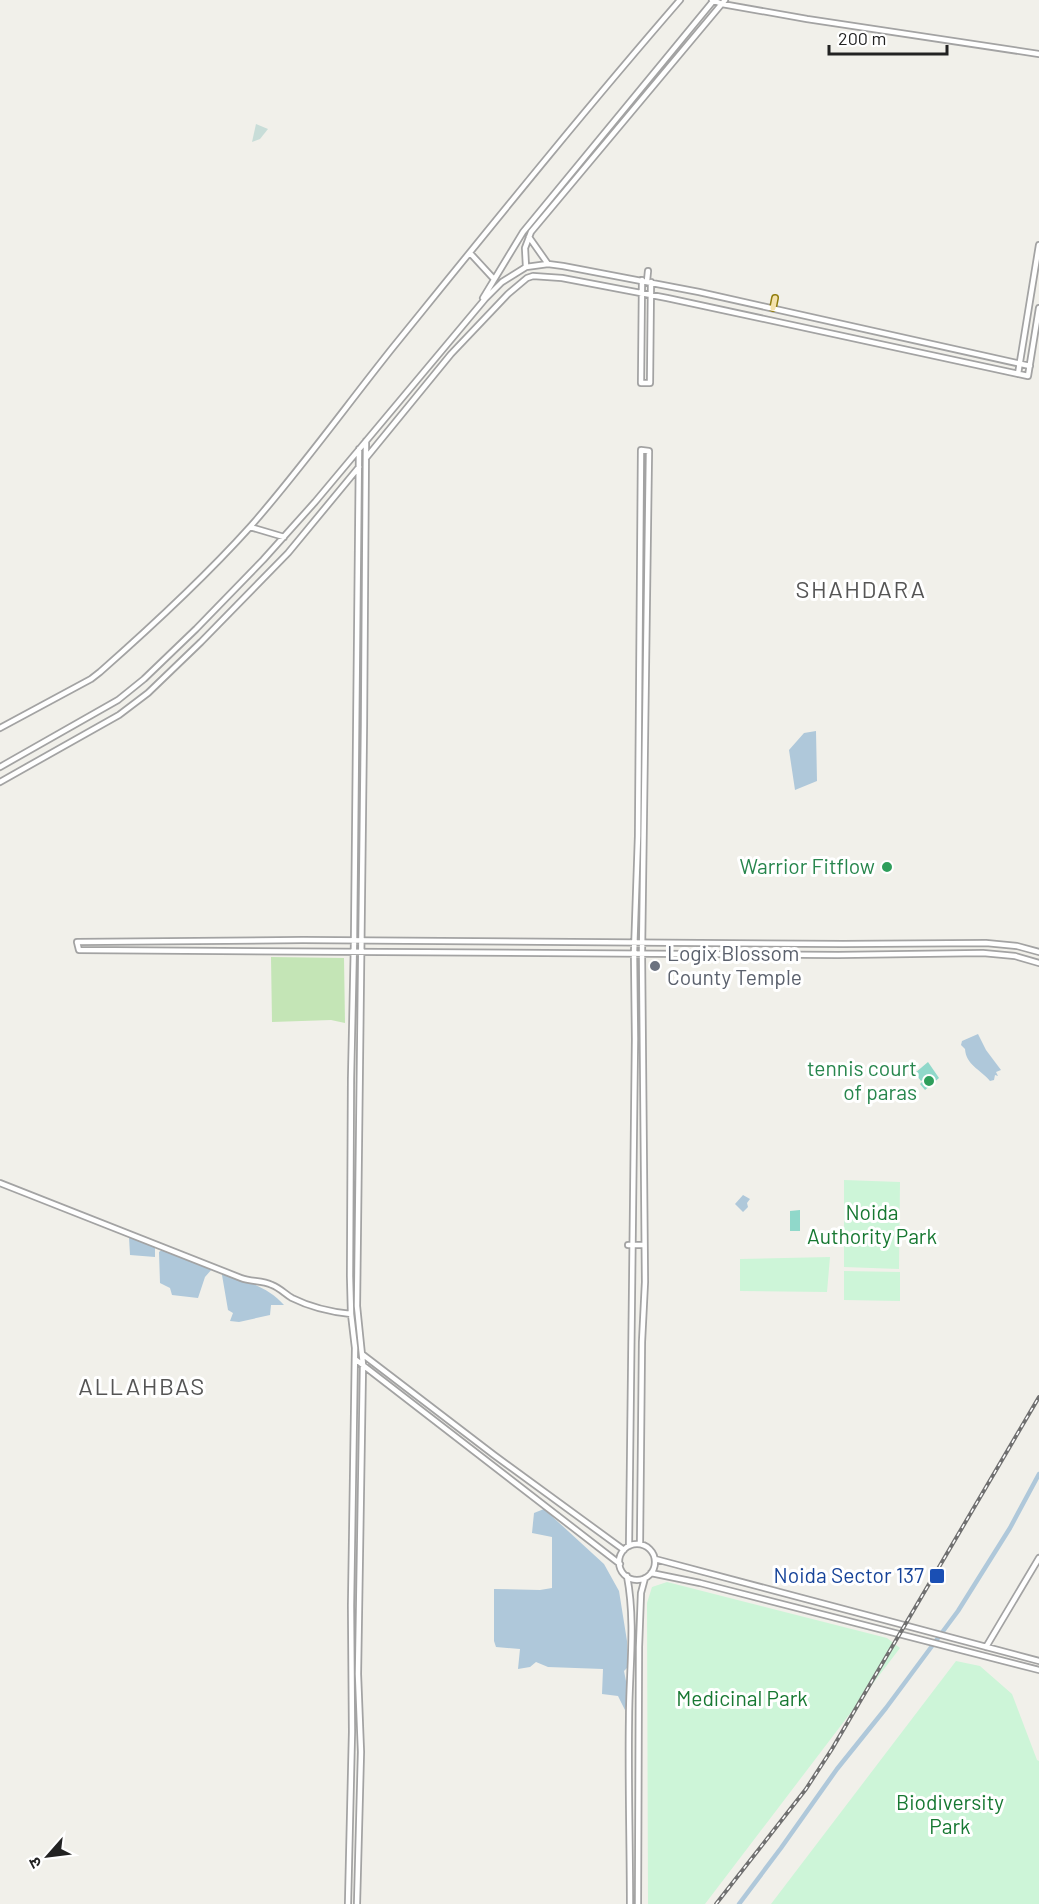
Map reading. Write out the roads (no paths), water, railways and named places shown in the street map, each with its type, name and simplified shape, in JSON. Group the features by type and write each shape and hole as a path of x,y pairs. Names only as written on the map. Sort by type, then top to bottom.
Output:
{"main road":[{"path":"773,308 774,298"}],"street":[{"path":"0,728 94,676 157,620 250,527 311,455 392,349 609,82 680,0"},
{"path":"477,308 523,232 713,0 807,19 1039,54"},
{"path":"526,267 524,254 529,236 724,2"},
{"path":"529,236 548,264"},
{"path":"1018,374 1039,245"},
{"path":"470,253 494,278"},
{"path":"0,766 118,700 135,688 196,629 284,537 477,308 502,282 526,267 548,264 646,281 1030,366"},
{"path":"646,281 651,295 650,383 641,383 642,293 648,271"},
{"path":"0,782 119,715 148,693 288,553 451,354 507,294 527,278 541,276 562,278 642,293 1028,376 1039,308"},
{"path":"1032,355 1039,356"},
{"path":"357,1904 361,1752 358,1674 363,1365 357,1313 366,441"},
{"path":"348,1904 355,1359 351,1314 351,1079 359,449"},
{"path":"629,1546 641,450 650,451 642,942 644,1245 640,1544"},
{"path":"250,527 284,537"},
{"path":"1039,952 1017,946 977,943 361,940 77,942 79,950 974,954 1015,956 1039,963"},
{"path":"0,1183 240,1278 269,1283 306,1304 320,1309 351,1314"},
{"path":"631,1245 644,1245"},
{"path":"355,1348 484,1448 624,1550"},
{"path":"355,1359 620,1564"},
{"path":"640,1544 650,1550 655,1559 651,1573 645,1578 638,1580 627,1576 622,1571 620,1557 629,1546 640,1544"},
{"path":"986,1647 1039,1558"},
{"path":"655,1559 1039,1661"},
{"path":"651,1573 711,1586 1039,1670"},
{"path":"627,1576 630,1592 631,1646 630,1904"},
{"path":"638,1904 639,1647 641,1593 645,1578"},
{"path":"350,1674 358,1674"}],"waterway":[{"path":"739,1904 837,1769 886,1708 958,1611 1010,1528 1039,1474"}],"railway":[{"path":"716,1904 806,1789 832,1749 1039,1397"}],"place":[{"name":"Warrior Fitflow","path":"887,867"},
{"name":"Logix Blossom County Temple","path":"655,966"},
{"name":"tennis court of paras","path":"929,1081"},
{"name":"Noida Sector 137","path":"937,1576"}],"district":[{"name":"SHAHDARA","path":"861,590"},
{"name":"ALLAHBAS","path":"142,1387"}],"park label":[{"name":"Noida Authority Park","path":"872,1225"},
{"name":"Medicinal Park","path":"742,1699"},
{"name":"Biodiversity Park","path":"950,1815"}]}
